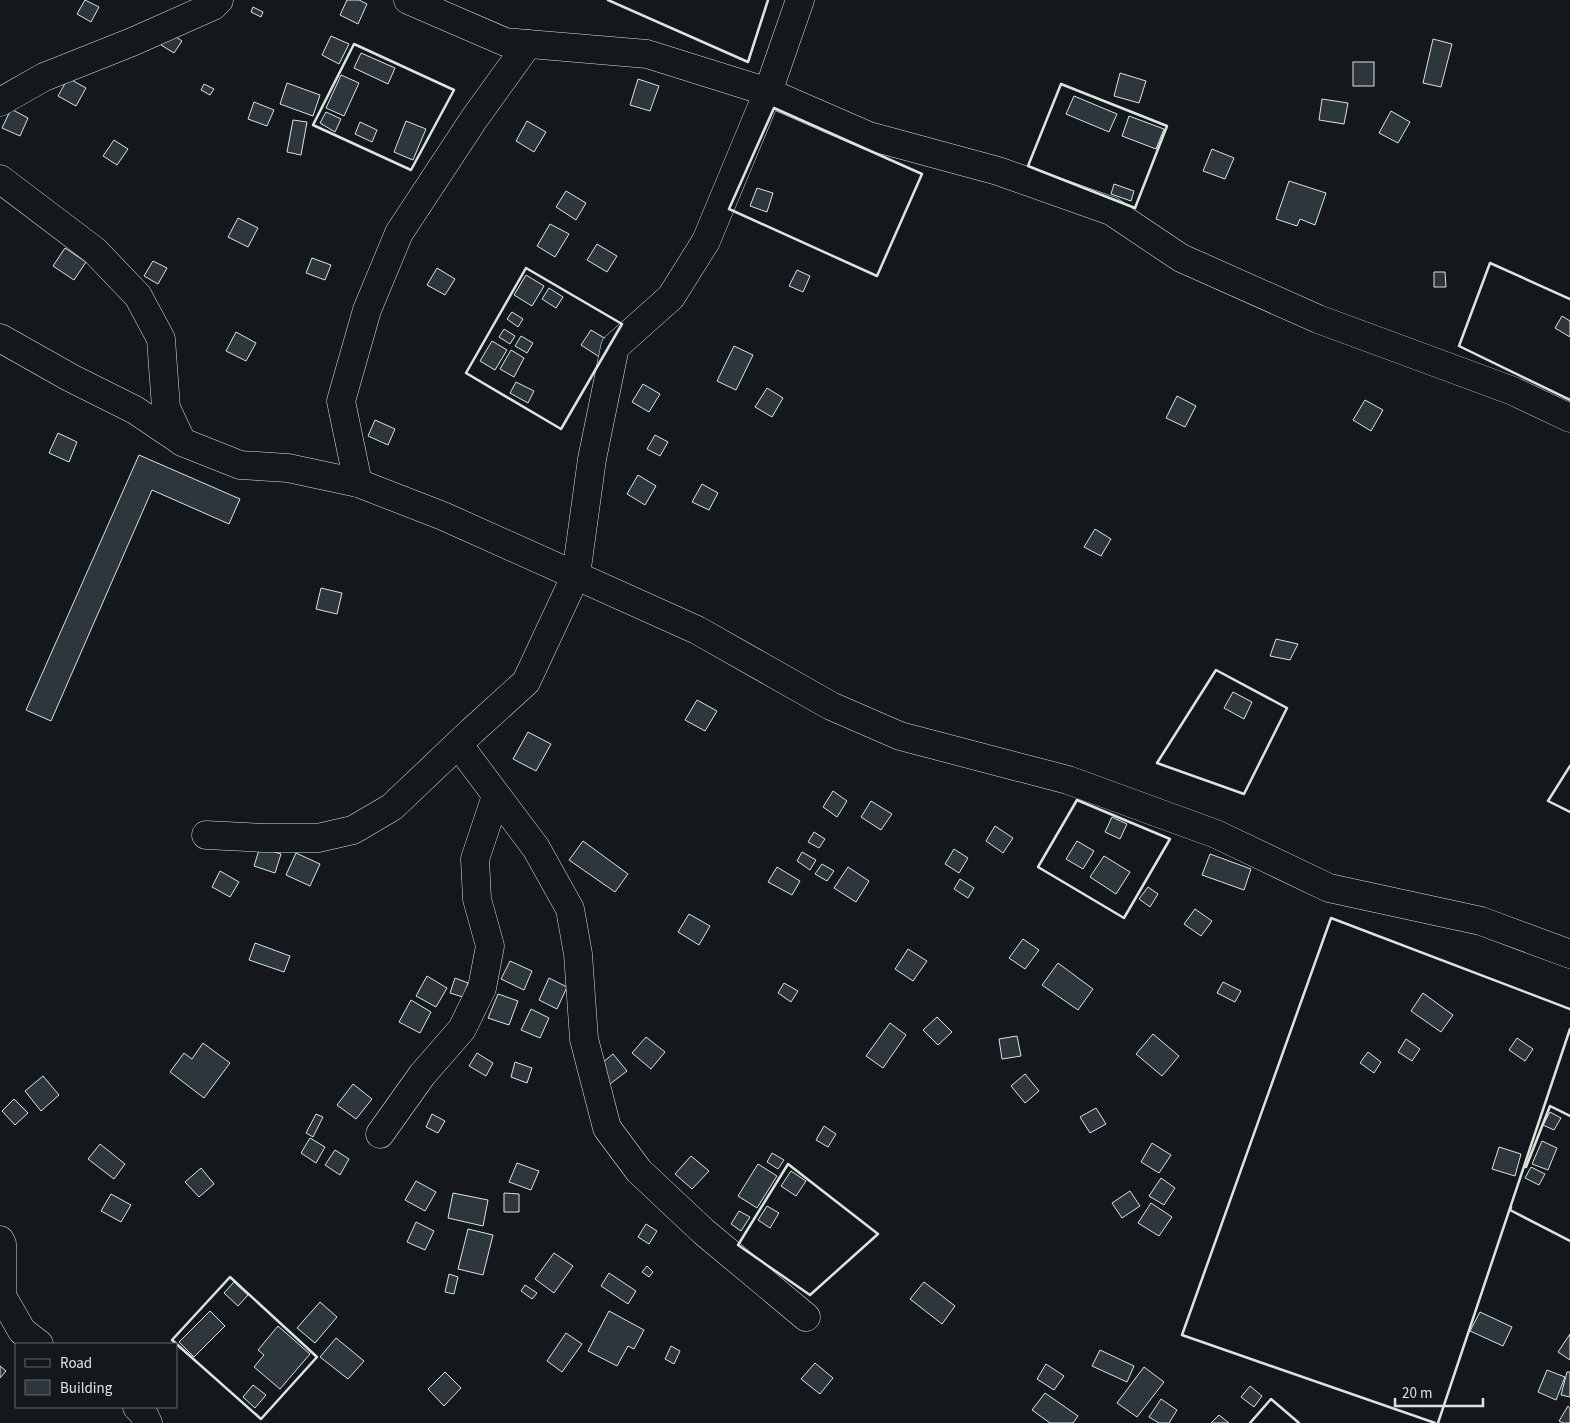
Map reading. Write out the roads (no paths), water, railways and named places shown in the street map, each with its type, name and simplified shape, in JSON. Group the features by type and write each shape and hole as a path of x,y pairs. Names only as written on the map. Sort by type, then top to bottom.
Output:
{"street":[{"path":"0,102 44,77 177,22 213,6 219,0"},
{"path":"408,0 505,42 647,54 768,92 869,136 998,171 1111,211 1181,258 1318,319 1513,391 1570,418"},
{"path":"206,835 318,838 354,830 392,806 526,682 576,575 592,459 615,346 670,297 706,241 768,92 800,0"},
{"path":"358,484 341,401 367,310 399,233 474,118 528,44"},
{"path":"0,179 95,251 138,296 161,339 166,408 182,442"},
{"path":"0,338 71,378 135,410 182,442 240,465 288,468 358,484 443,516 697,630 831,706 900,736 1068,780 1216,834 1328,888 1481,921 1570,954"},
{"path":"458,744 536,848 570,909 578,954 584,1039 607,1128 639,1172 704,1232 806,1317"},
{"path":"380,1134 422,1075 462,1029 482,988 490,946 477,899 476,859 496,796"},
{"path":"0,1240 2,1244 2,1296 22,1331 38,1343"},
{"path":"138,1408 148,1423"}]}
